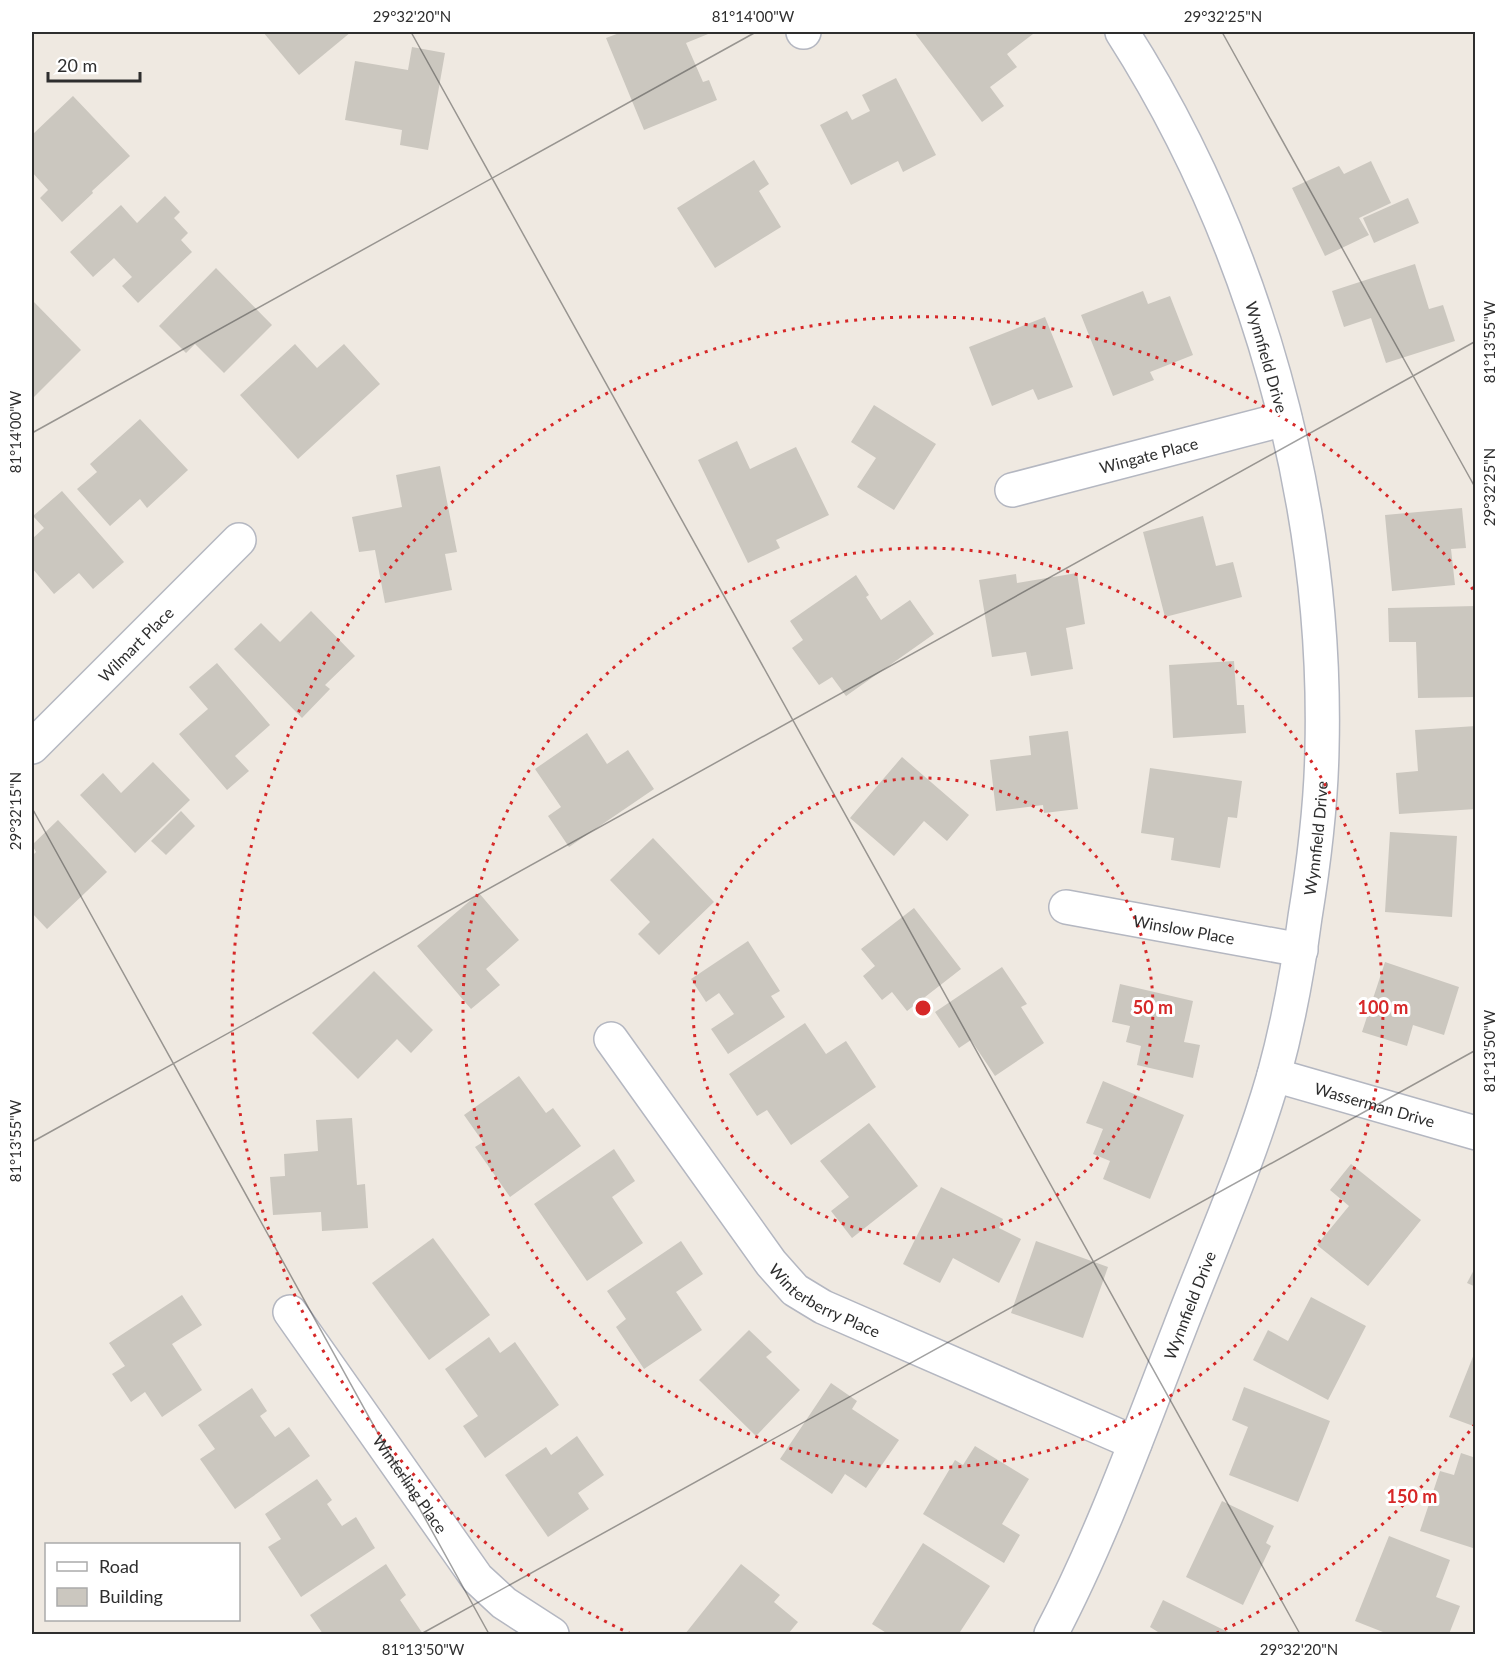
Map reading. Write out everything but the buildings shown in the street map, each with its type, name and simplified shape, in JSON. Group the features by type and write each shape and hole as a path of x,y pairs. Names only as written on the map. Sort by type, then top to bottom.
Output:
{"street":[{"name":"Wynnfield Drive","path":"1051,1635 1073,1593 1135,1443 1253,1137 1274,1075 1301,950 1321,784 1321,688 1317,619 1303,507 1285,419 1257,322 1225,231 1165,103 1122,32"},
{"name":"Wingate Place","path":"1012,490 1285,419"},
{"name":"Wilmart Place","path":"32,747 239,540"},
{"name":"Winslow Place","path":"1066,907 1301,950"},
{"name":"Winterberry Place","path":"611,1039 771,1263 795,1290 823,1308 1135,1443"},
{"name":"Wasserman Drive","path":"1274,1075 1476,1133"},
{"name":"Winterling Place","path":"290,1312 477,1578 504,1602 552,1635"}]}
